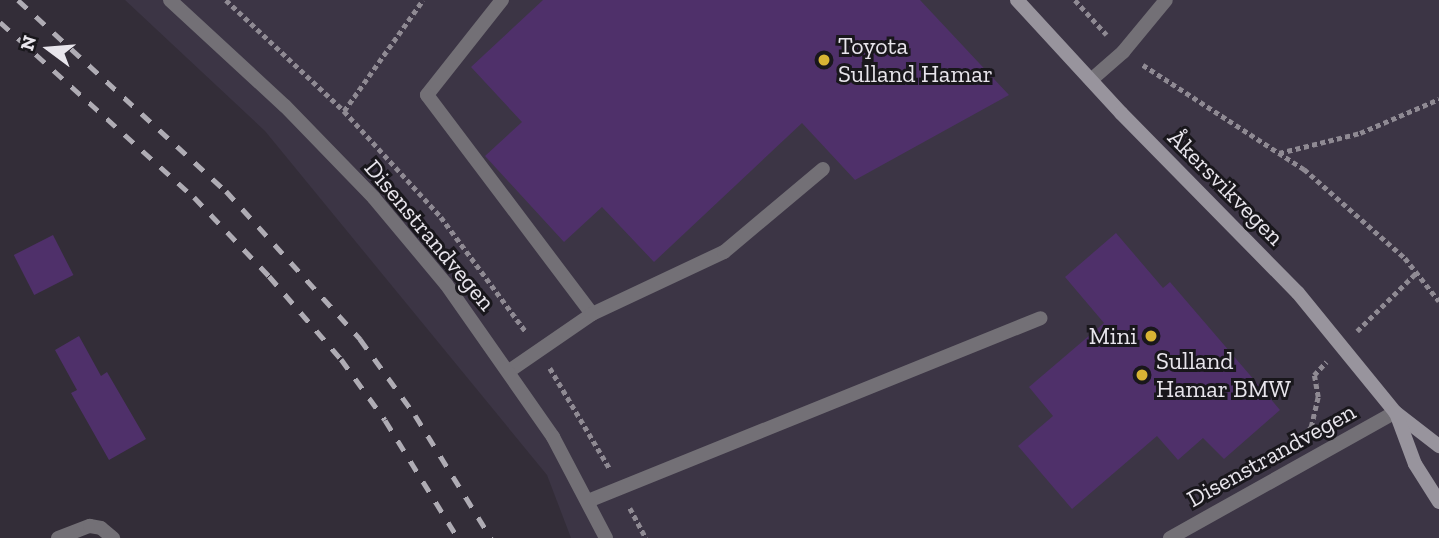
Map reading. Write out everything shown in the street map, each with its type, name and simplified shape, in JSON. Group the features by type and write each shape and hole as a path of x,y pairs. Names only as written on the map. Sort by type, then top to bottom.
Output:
{"street":[{"name":"Disenstrandvegen","path":"170,0 285,106 374,198 509,371 588,501 606,538"},
{"path":"502,0 428,95 592,314"},
{"name":"Åkersvikvegen","path":"1017,0 1298,293 1395,412 1439,446"},
{"path":"1091,80 1123,52 1166,0"},
{"path":"509,371 592,314 724,252 823,169"},
{"path":"588,501 1040,318"},
{"name":"Disenstrandvegen","path":"1170,538 1395,412"},
{"name":"Åkersvikvegen","path":"1395,412 1415,464 1439,502"},
{"path":"58,538 90,526 101,528 113,538"}],"path":[{"path":"344,111 423,0"},
{"path":"1075,0 1123,52 1304,169 1416,273 1439,301"},
{"path":"1279,153 1360,133 1439,99"},
{"path":"1300,466 1295,444 1311,427 1318,397 1314,375 1416,273"}],"shaded area":[{"path":"125,0 1439,0 1439,538 571,538 547,475 265,131"}],"building":[{"path":"543,0 920,0 1009,95 855,180 802,123 654,262 602,207 564,242 485,156 522,122 471,67"},
{"path":"1116,233 1163,288 1170,282 1280,410 1224,459 1203,438 1178,460 1157,436 1072,509 1018,446 1053,416 1029,387 1104,323 1065,277"},
{"path":"53,235 73,275 34,295 14,255"},
{"path":"79,336 101,376 107,372 146,439 109,460 71,393 77,390 55,350"}],"railway":[{"path":"18,0 226,191 360,339 415,415 491,538"},
{"path":"0,22 194,197 269,276 341,359 385,420 458,538"}],"place":[{"name":"Toyota Sulland Hamar","path":"824,60"},
{"name":"Mini","path":"1151,336"},
{"name":"Sulland Hamar BMW","path":"1142,375"}]}
